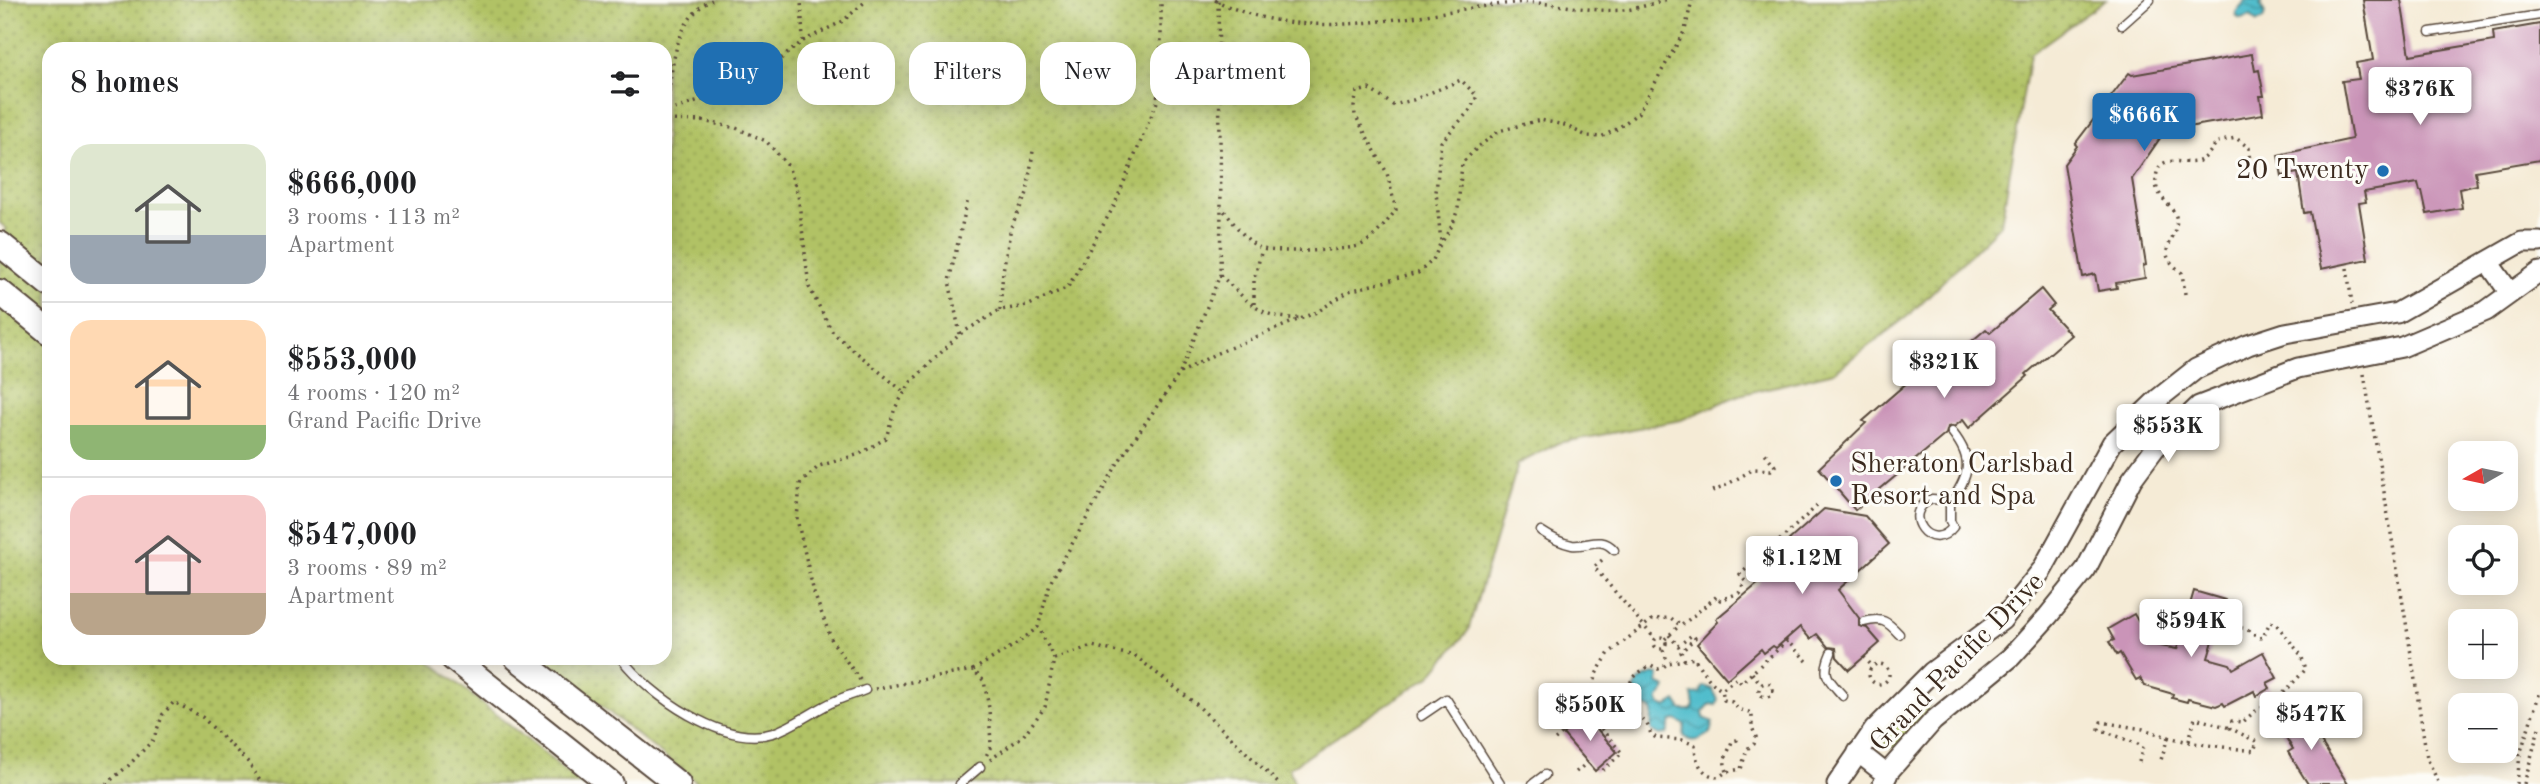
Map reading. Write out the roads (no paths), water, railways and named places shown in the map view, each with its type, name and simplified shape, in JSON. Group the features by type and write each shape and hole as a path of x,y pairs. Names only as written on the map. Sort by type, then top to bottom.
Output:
{"main road":[{"path":"0,244 42,278"},
{"path":"0,292 42,326"},
{"path":"462,665 611,784"},
{"path":"526,665 678,784"}],"street":[{"name":"Grand Pacific Drive","path":"1837,784 1874,730 1932,672 2002,620 2042,570 2112,443 2158,398 2196,369 2248,345 2285,333 2397,313 2522,242 2540,242"},
{"path":"2488,262 2510,293"},
{"name":"Grand Pacific Drive","path":"1885,780 1933,721 2011,657 2048,616 2086,569 2133,479 2155,448 2199,406 2298,368 2402,347 2486,311 2540,272"},
{"path":"1858,752 1885,780"}],"lane":[{"path":"2122,24 2150,0"},
{"path":"2430,32 2540,15"},
{"path":"1950,504 1939,499 1927,501 1919,511 1918,523 1921,529 1931,536 1944,535 1953,527 1950,521 1950,504 1968,470 1968,457 1952,432"},
{"path":"1541,531 1558,541 1573,545 1598,541 1610,545 1614,550"},
{"path":"1864,622 1878,618 1888,621 1899,634"},
{"path":"1831,653 1825,667 1828,679 1843,696"},
{"path":"626,665 673,703 715,729 748,735 772,733 835,701 865,690"},
{"path":"1421,716 1446,699 1500,784"},
{"path":"960,784 980,767"},
{"path":"1533,784 1545,775"}],"water":[{"path":"2246,0 2263,0 2260,4 2265,13 2263,19 2257,22 2251,16 2241,19 2237,17 2236,12"},
{"path":"1653,674 1659,675 1658,683 1666,688 1659,698 1662,706 1676,701 1682,710 1691,710 1694,706 1692,694 1700,693 1704,686 1712,689 1718,699 1716,705 1710,704 1703,712 1704,718 1713,722 1710,733 1693,741 1687,739 1684,736 1685,725 1676,720 1671,721 1667,734 1660,735 1651,730 1652,711 1641,705 1636,707 1633,696 1639,682"}],"place":[{"name":"20 Twenty","path":"2383,171"},
{"name":"Sheraton Carlsbad Resort and Spa","path":"1836,481"}]}
